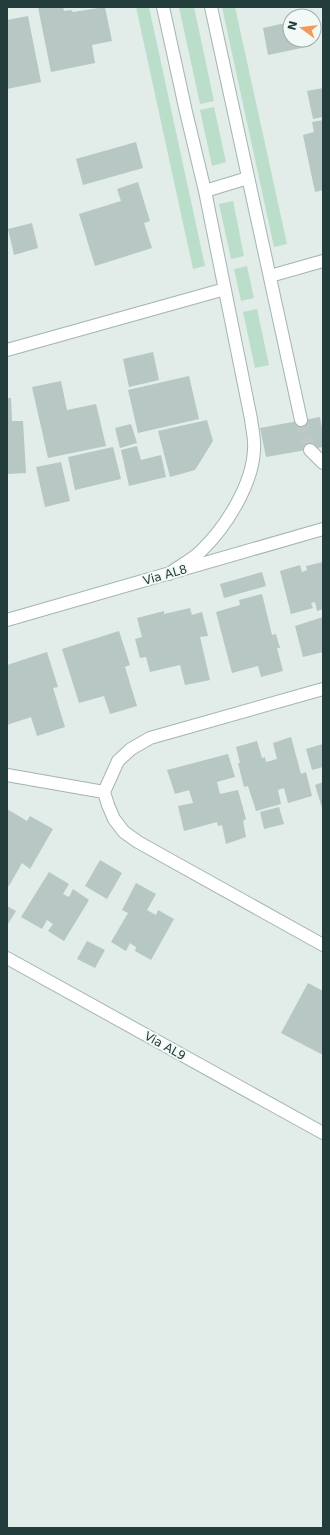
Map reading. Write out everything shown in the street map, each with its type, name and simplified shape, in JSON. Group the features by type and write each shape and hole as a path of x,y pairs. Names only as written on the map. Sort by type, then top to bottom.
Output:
{"street":[{"path":"163,7 205,191 225,288 251,419 254,449 251,468 245,487 236,505 213,538 201,552 169,574"},
{"path":"211,7 301,420"},
{"path":"205,191 248,178"},
{"path":"270,276 323,261"},
{"path":"7,350 225,288"},
{"path":"310,450 323,463"},
{"name":"Via AL8","path":"7,620 323,529"},
{"path":"323,689 150,738 131,749 118,761 104,792 114,819 124,832 138,842 323,945"},
{"path":"7,775 104,792"},
{"name":"Via AL9","path":"7,958 323,1133"}],"green space":[{"path":"136,7 149,7 205,266 193,269"},
{"path":"179,7 194,7 214,101 200,104"},
{"path":"222,7 235,7 287,244 274,247"},
{"path":"214,107 226,162 212,166 200,110"},
{"path":"233,201 244,256 231,259 219,204"},
{"path":"247,266 254,298 241,301 234,269"},
{"path":"257,309 269,365 255,368 243,312"}],"building":[{"path":"38,7 63,7 64,11 71,10 73,12 105,7 112,41 92,45 95,63 51,72"},
{"path":"28,16 41,82 7,89 7,20"},
{"path":"282,24 282,48 301,48 268,55 263,28"},
{"path":"323,88 323,117 313,119 307,91"},
{"path":"323,120 323,190 315,192 303,135 314,132 312,122"},
{"path":"136,142 143,168 83,185 76,159"},
{"path":"138,182 150,221 144,223 152,248 95,266 79,214 121,201 117,189"},
{"path":"32,223 38,248 14,255 8,229"},
{"path":"153,352 159,380 129,387 123,359"},
{"path":"189,376 199,419 138,433 128,390"},
{"path":"61,381 67,410 96,404 106,446 48,458 32,387"},
{"path":"7,398 11,398 12,421 23,421 26,473 7,474"},
{"path":"320,417 323,434 323,447 266,457 260,428"},
{"path":"207,420 213,441 195,470 170,477 158,431"},
{"path":"131,424 137,443 120,448 115,428"},
{"path":"137,446 141,460 161,455 166,477 129,486 121,450"},
{"path":"113,447 121,479 75,490 68,457"},
{"path":"61,462 70,501 45,507 36,467"},
{"path":"323,562 323,609 317,611 315,602 311,603 313,608 291,614 280,571 300,565 302,572 307,570 306,566"},
{"path":"262,572 266,586 224,598 220,584"},
{"path":"262,594 272,635 276,634 280,648 277,648 283,671 261,677 258,666 232,673 216,612 240,605 239,600"},
{"path":"190,608 192,615 202,612 208,636 200,637 210,680 185,685 180,665 150,672 146,657 140,658 135,639 142,637 137,618 164,611 164,614"},
{"path":"323,617 323,652 303,657 295,626"},
{"path":"119,631 130,665 125,667 137,706 110,714 104,696 79,703 62,649"},
{"path":"47,652 58,687 53,688 65,727 37,736 31,717 7,725 7,665"},
{"path":"291,737 301,774 306,772 312,796 288,803 284,788 278,790 281,804 256,811 248,786 244,787 236,747 257,741 262,758 265,757 266,762 277,759 273,743"},
{"path":"323,744 323,767 312,770 306,749"},
{"path":"228,754 235,777 217,782 220,794 238,790 246,819 243,821 246,837 226,844 222,825 218,826 217,822 184,831 178,806 193,803 189,790 175,794 167,770"},
{"path":"323,782 323,808 322,808 315,785"},
{"path":"279,807 284,824 264,829 260,812"},
{"path":"7,809 27,821 30,816 53,829 30,869 22,863 9,886 7,885"},
{"path":"100,860 122,873 107,899 85,886"},
{"path":"49,872 69,884 63,894 69,897 73,889 89,900 64,941 48,931 53,924 47,920 42,929 21,917"},
{"path":"136,883 156,894 147,910 156,915 158,910 174,919 151,960 135,951 136,947 130,943 126,951 111,942 128,913 122,910"},
{"path":"7,906 16,911 8,924 7,923"},
{"path":"87,941 105,950 95,968 77,959"},
{"path":"308,983 323,991 323,1055 281,1033"}],"tunnel":[{"path":"301,420 310,450"}]}
